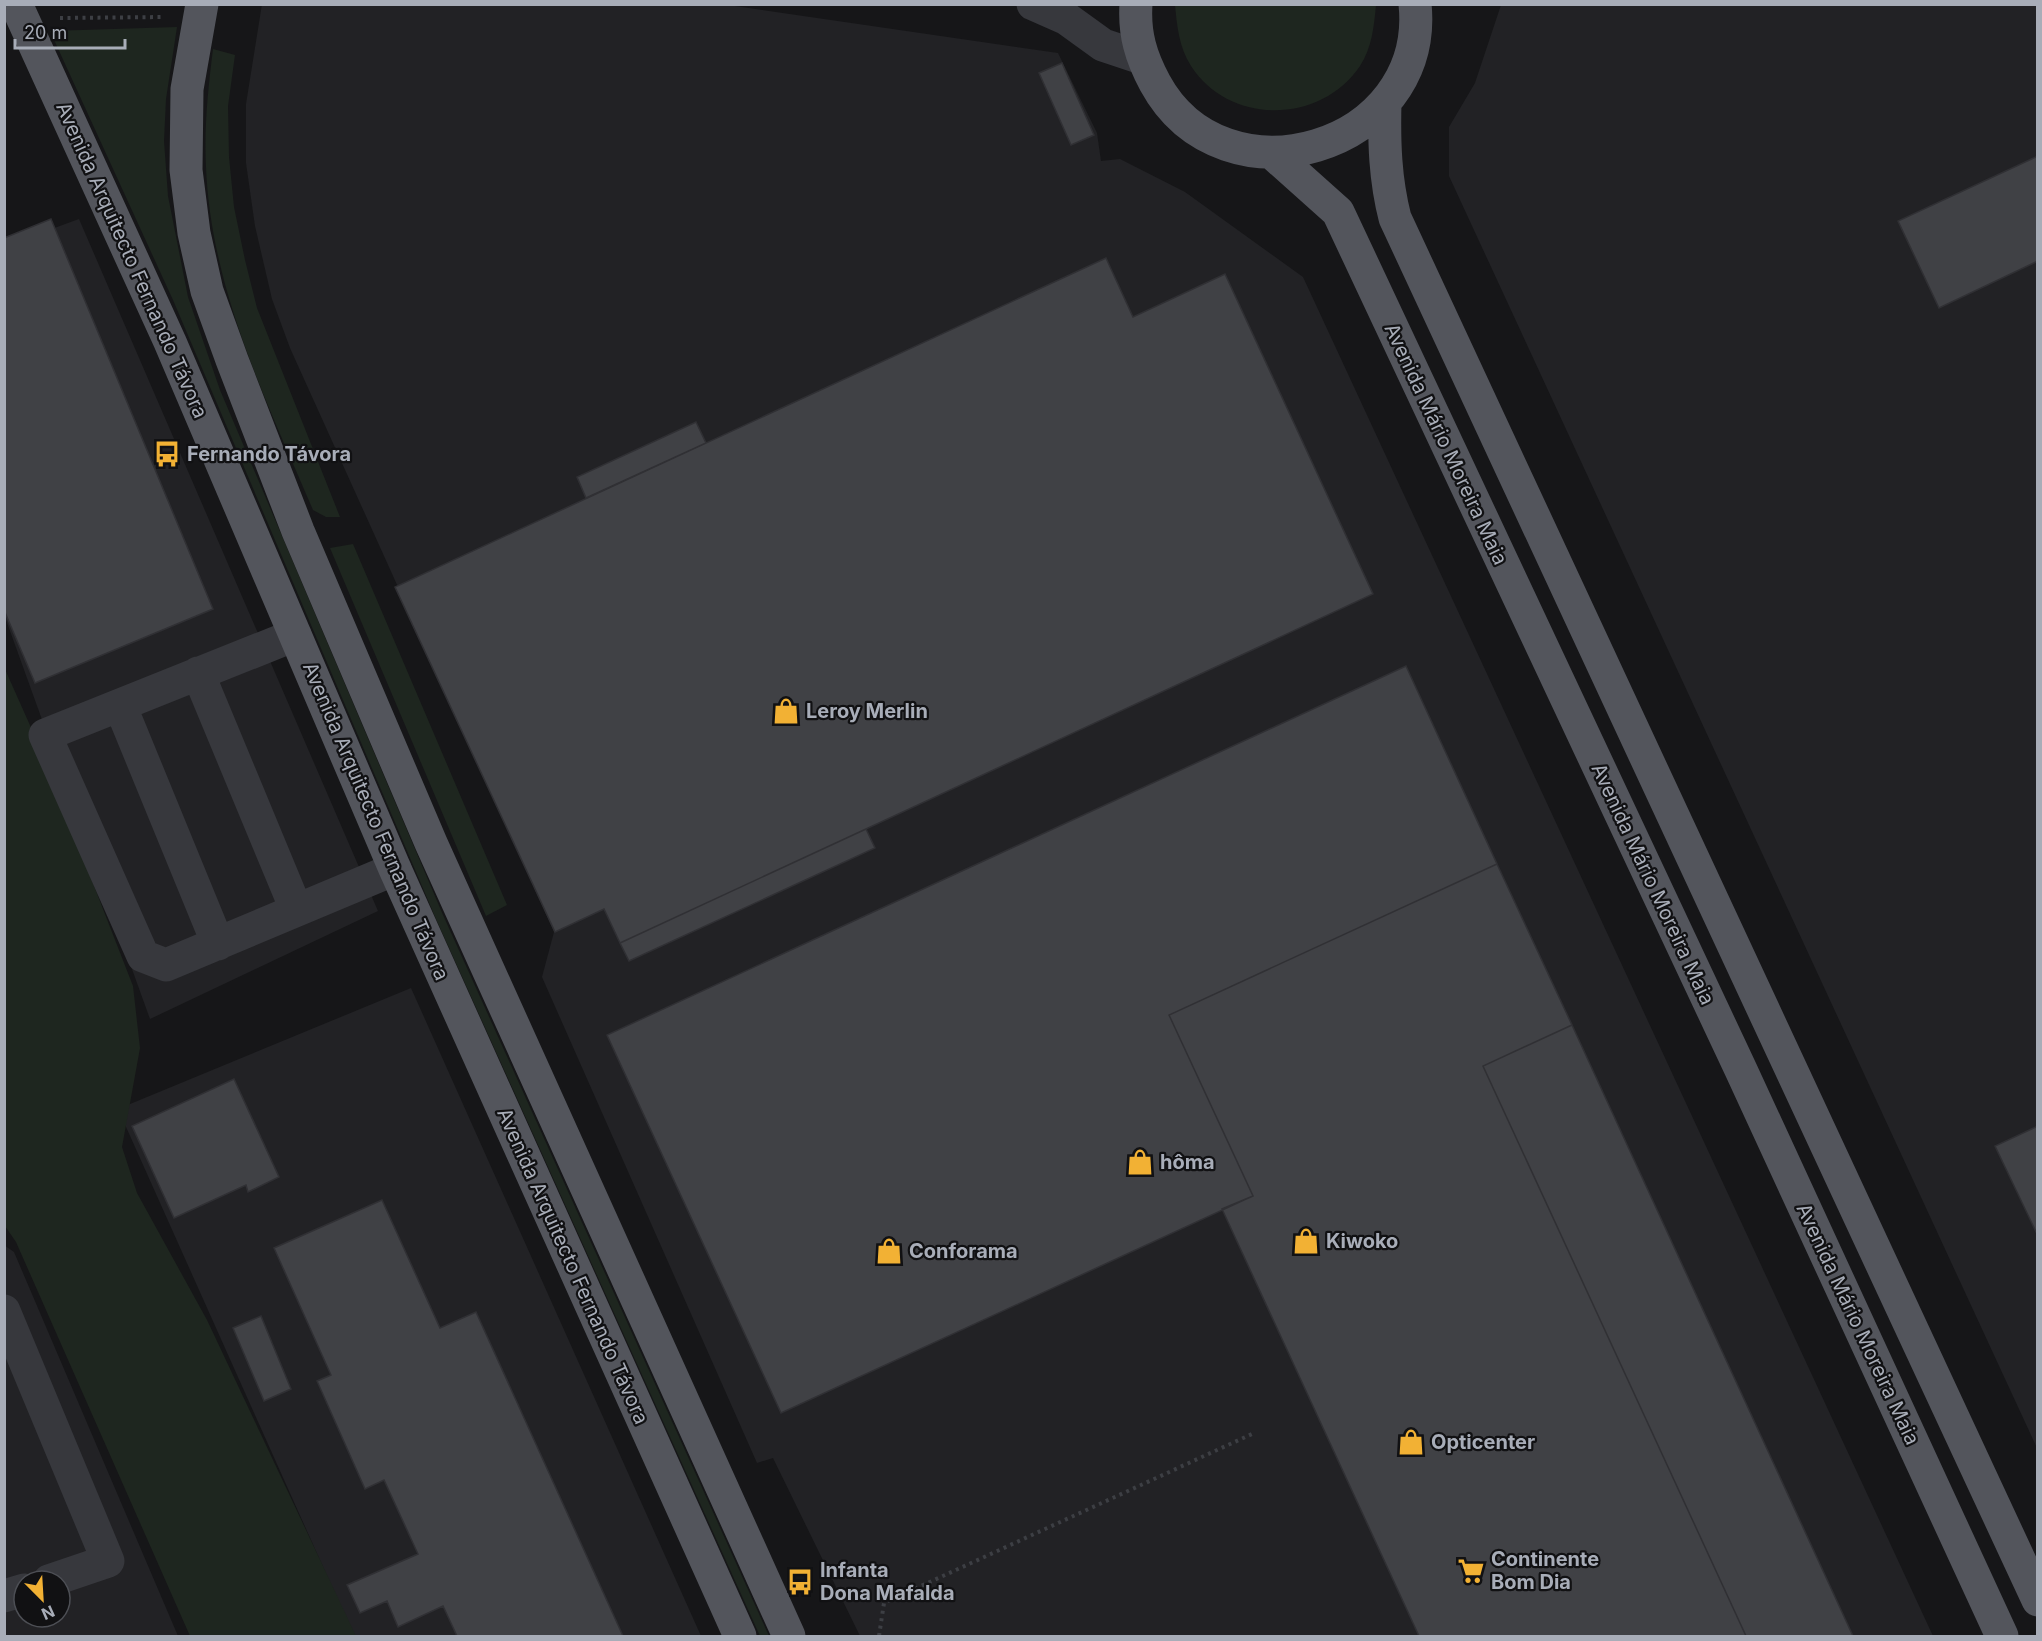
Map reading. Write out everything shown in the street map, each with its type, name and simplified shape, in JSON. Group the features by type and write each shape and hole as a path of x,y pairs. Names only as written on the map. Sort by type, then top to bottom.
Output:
{"main road":[{"name":"Avenida Arquitecto Fernando Távora","path":"16,4 170,342 395,869 740,1636"},
{"path":"202,4 187,89 186,170 194,233 207,291 298,531 431,843 789,1636"},
{"path":"1136,4 1135,23 1142,58 1164,99 1194,127 1231,147 1272,153 1304,150 1335,141 1362,124 1385,102 1405,67 1412,49 1420,9"},
{"path":"1385,102 1384,150 1387,185 1395,218 2037,1600"},
{"name":"Avenida Mário Moreira Maia","path":"1272,153 1338,212 1741,1070 2002,1636"}],"street":[{"path":"4,7 9,4"},
{"path":"1033,4 1067,19 1103,45 1142,58"},
{"path":"295,635 45,735 143,956 166,965 395,869"},
{"path":"198,673 296,909"},
{"path":"120,705 218,944"},
{"path":"4,1311 108,1561 72,1573"}],"path":[{"path":"57,18 168,17"},
{"path":"879,1636 884,1603 1252,1434"}],"shaded area":[{"path":"262,4 728,5 1058,53 1097,133 1101,161 1120,159 1185,192 1303,277 1933,1636 860,1636 773,1458 757,1463 542,977 554,932 290,348 272,299 255,226 246,163 246,104"},
{"path":"1175,4 1376,5 1367,52 1360,66 1343,85 1323,99 1300,107 1276,110 1251,108 1228,99 1208,86 1191,66 1181,44"},
{"path":"1501,5 2037,5 2037,1448 1449,176 1449,127 1475,83"},
{"path":"177,27 166,99 164,141 168,196 188,297 220,390 443,915 769,1636 760,1636 436,919 173,300 50,31"},
{"path":"213,49 235,55 228,106 229,157 234,207 257,308 340,517 326,517 313,510 244,343 218,257 210,212 206,167 207,108"},
{"path":"79,219 378,911 150,1019 5,617 5,246"},
{"path":"353,544 507,905 486,916 330,548"},
{"path":"4,667 41,750 133,986 140,1048 122,1147 137,1193 207,1320 356,1636 190,1636 16,1242 5,1226"},
{"path":"411,988 701,1636 354,1636 118,1109"},
{"path":"4,1245 14,1252 178,1636 5,1636"}],"building":[{"path":"1062,63 1094,135 1071,145 1039,73"},
{"path":"2038,156 2038,261 1939,308 1898,221"},
{"path":"51,219 213,609 35,683 4,610 4,238"},
{"name":"Leroy Merlin","path":"1106,258 1133,317 1225,274 1373,594 620,943 604,909 555,932 395,587"},
{"path":"696,422 706,443 586,498 577,477"},
{"path":"1406,666 1497,864 1169,1015 1253,1196 781,1413 607,1035"},
{"path":"866,829 875,848 629,961 620,943"},
{"path":"1497,864 1572,1025 1483,1066 1746,1636 1419,1636 1222,1209 1253,1196 1169,1015"},
{"path":"1572,1025 1853,1636 1746,1636 1483,1066"},
{"path":"234,1079 279,1177 248,1192 246,1185 174,1218 132,1126"},
{"path":"2038,1126 2038,1236 1995,1146"},
{"path":"382,1200 440,1328 476,1312 623,1636 457,1636 443,1606 398,1627 387,1601 360,1613 347,1585 418,1554 384,1480 365,1489 317,1381 331,1375 274,1248"},
{"path":"261,1316 291,1389 264,1401 233,1328"}],"place":[{"name":"Fernando Távora","path":"167,454"},
{"name":"Leroy Merlin","path":"786,711"},
{"name":"hôma","path":"1140,1162"},
{"name":"Kiwoko","path":"1306,1241"},
{"name":"Conforama","path":"889,1251"},
{"name":"Opticenter","path":"1411,1442"},
{"name":"Continente Bom Dia","path":"1471,1571"},
{"name":"Infanta Dona Mafalda","path":"800,1582"}]}
